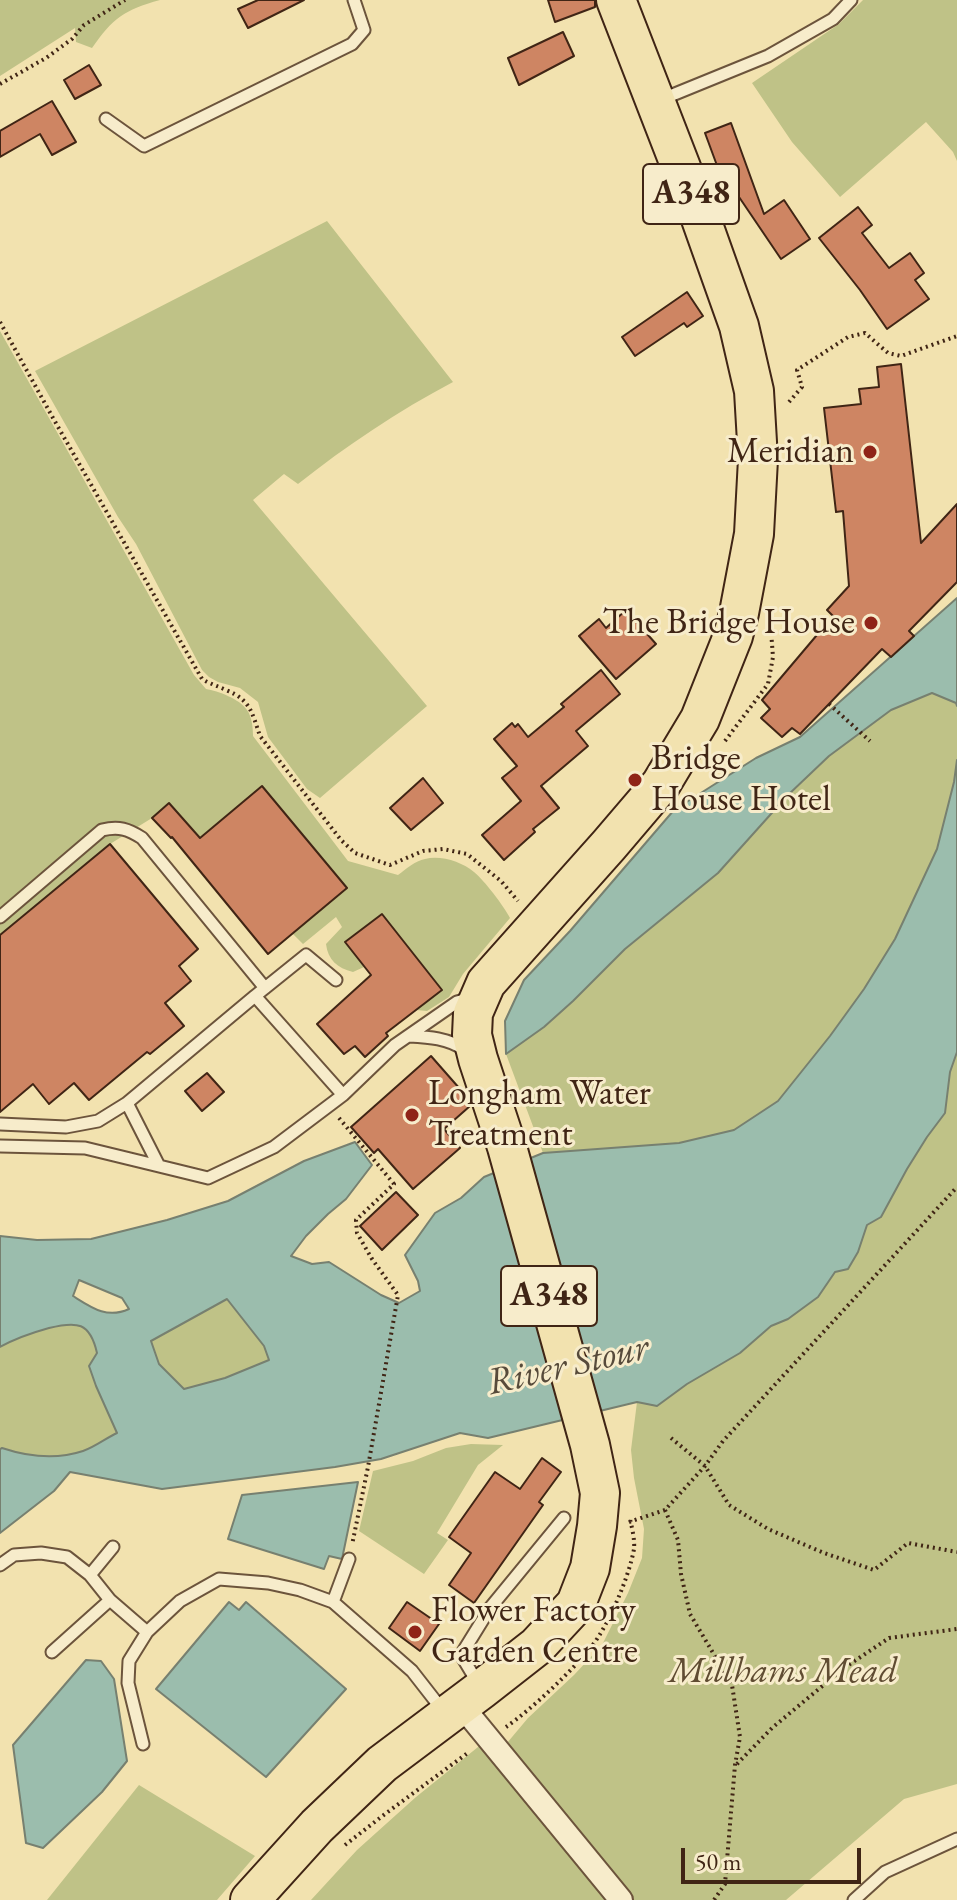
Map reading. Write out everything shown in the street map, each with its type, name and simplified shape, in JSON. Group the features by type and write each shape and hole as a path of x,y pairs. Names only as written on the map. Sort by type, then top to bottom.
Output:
{"highway":[{"name":"A348","path":"250,1900 317,1826 382,1764 537,1646 576,1604 590,1568 580,1522 600,1493 590,1445 507,1147 478,1059 472,1035 473,1013 486,983 661,784 700,719 733,636 754,534 758,459 754,391 739,326 616,0"}],"street":[{"path":"463,1703 621,1900"}],"lane":[{"path":"106,119 144,146 352,44 364,30 354,0"},
{"path":"655,101 768,56 833,19 851,0"},
{"path":"0,917 102,830 118,827 142,838 265,988"},
{"path":"0,1124 66,1127 98,1121 127,1103 306,955 336,980"},
{"path":"0,1146 85,1148 208,1178 274,1147 343,1095 395,1045 457,1002 481,995"},
{"path":"255,996 343,1095"},
{"path":"409,1036 455,1043 478,1059"},
{"path":"127,1103 159,1166"},
{"path":"463,1703 461,1655 490,1608 580,1522"},
{"path":"90,1575 113,1547"},
{"path":"0,1565 14,1555 41,1553 67,1557 90,1575 110,1600 147,1632"},
{"path":"333,1602 349,1559"},
{"path":"143,1744 128,1683 129,1661 147,1632 180,1601 219,1579 268,1583 333,1602 412,1671 463,1703"},
{"path":"52,1652 110,1600"},
{"path":"854,1900 885,1872 957,1839"}],"path":[{"path":"0,84 46,58 72,39 84,25 125,0"},
{"path":"0,322 202,679 240,696 247,703 260,736 341,840 355,853 390,865 423,851 443,849 467,854 501,881 538,924"},
{"path":"789,402 802,387 797,370 848,337 865,333 888,353 901,356 957,336"},
{"path":"829,704 870,741"},
{"path":"329,1106 394,1184 356,1220 357,1233 398,1295 349,1559"},
{"path":"580,1522 631,1522 665,1510 723,1441 957,1187"},
{"path":"671,1438 705,1466 729,1505 768,1529 824,1553 874,1570 908,1543 957,1552"},
{"path":"665,1510 678,1540 681,1574 690,1614 732,1685 740,1737 725,1884 714,1900"},
{"path":"735,1765 772,1728 844,1668 889,1638 957,1629"}],"green space":[{"path":"0,0 160,0 120,16 92,48 76,42 75,28 0,76"},
{"path":"863,0 957,0 957,161 953,152 926,122 840,197 792,142 752,83 839,24"},
{"path":"327,221 453,382 373,430 298,484 284,474 253,500 427,706 320,798 307,789 268,737 258,702 240,688 218,682 202,670 136,544 35,371"},
{"path":"0,331 194,675 206,689 228,696 244,706 251,719 253,736 348,861 398,875 421,860 451,860 474,872 503,907 510,918 463,974 449,997 427,1011 416,1010 412,953 382,914 346,942 364,967 353,972 334,962 327,950 326,944 342,927 336,917 303,944 292,933 262,786 200,837 169,804 110,844 0,935"},
{"path":"932,693 957,706 954,782 937,849 895,939 864,989 778,1101 734,1130 679,1143 543,1153 506,1054 544,1027 625,949 718,873 788,795 829,756 891,710"},
{"name":"Millhams Mead","path":"957,1052 957,1784 904,1799 786,1900 631,1900 507,1743 602,1645 642,1558 644,1529 631,1450 637,1402 657,1406 740,1353 771,1326 788,1319 818,1297 835,1272 858,1252 867,1225 881,1217 907,1169 945,1113 950,1072"},
{"path":"227,1299 264,1346 269,1361 184,1389 159,1364 151,1341"},
{"path":"70,1323 86,1330 94,1341 97,1353 89,1366 117,1433 87,1449 63,1456 33,1456 0,1449 0,1347 22,1335"},
{"path":"471,1444 503,1445 478,1465 437,1533 448,1540 424,1574 359,1531 373,1471 413,1461 446,1448"},
{"path":"483,1743 614,1900 311,1900 357,1850"},
{"path":"139,1785 255,1856 217,1900 47,1900"}],"water":[{"path":"957,598 957,706 932,693 891,710 829,756 788,795 718,873 625,949 544,1027 506,1054 505,1021 524,980 674,810 756,758 800,737"},
{"name":"River Stour","path":"957,760 957,1052 950,1072 945,1113 907,1169 881,1217 867,1225 858,1252 848,1269 835,1272 818,1297 788,1319 771,1326 740,1353 657,1406 637,1402 488,1438 460,1433 381,1459 162,1489 70,1472 54,1491 0,1533 0,1449 22,1454 63,1456 87,1449 117,1433 89,1366 97,1353 94,1343 81,1326 42,1330 0,1347 0,1236 37,1240 91,1239 167,1220 228,1201 304,1161 355,1142 372,1165 346,1199 306,1236 291,1256 312,1264 329,1262 399,1303 420,1291 405,1255 435,1213 461,1198 484,1177 543,1153 679,1143 734,1130 778,1101 864,989 895,939 937,849","holes":["79,1280 122,1298 129,1309 114,1313 100,1311 73,1296","227,1299 264,1346 269,1360 225,1378 184,1389 159,1364 151,1341"]},
{"path":"358,1482 342,1559 329,1556 324,1569 228,1539 242,1495"},
{"path":"229,1602 239,1610 246,1602 346,1689 266,1777 156,1689"},
{"path":"86,1660 101,1661 114,1679 127,1761 102,1792 43,1848 26,1843 13,1745"}],"building":[{"path":"258,0 304,0 248,28 238,9"},
{"path":"548,0 595,0 595,7 555,22"},
{"path":"563,32 574,56 519,85 508,58"},
{"path":"89,65 101,85 75,99 64,80"},
{"path":"52,101 76,142 52,155 40,134 0,157 0,131"},
{"path":"731,123 764,214 784,200 810,239 781,259 737,194 729,198 705,133"},
{"path":"858,207 872,225 862,233 889,268 910,253 924,273 915,280 929,299 887,329 819,238"},
{"path":"687,292 703,316 687,327 684,323 635,356 622,337"},
{"name":"The Bridge House","path":"901,364 921,543 957,504 957,582 909,631 914,636 891,657 882,649 800,734 792,728 782,737 761,718 770,709 762,700 833,616 827,610 849,586 843,511 836,512 824,408 861,404 859,389 879,387 877,367"},
{"path":"626,610 656,644 616,679 579,636 599,619 606,628"},
{"path":"601,670 620,694 576,731 588,746 541,786 559,808 533,829 535,832 504,860 482,835 521,801 502,778 517,766 494,739 512,723 515,727 518,724 528,737"},
{"path":"423,778 443,803 411,830 390,808"},
{"path":"262,786 347,888 268,954 172,837 152,818 169,803 200,838"},
{"path":"110,844 198,949 179,966 191,981 165,1003 184,1026 89,1100 74,1083 49,1104 33,1084 0,1112 0,935"},
{"path":"382,914 442,990 386,1033 388,1036 365,1057 355,1046 344,1054 317,1024 371,975 345,942"},
{"name":"Longham Water Treatment","path":"431,1056 467,1097 470,1106 444,1129 460,1148 413,1189 378,1149 374,1153 351,1127"},
{"path":"207,1073 224,1092 202,1111 185,1091"},
{"path":"396,1192 418,1215 382,1250 360,1226"},
{"path":"542,1458 561,1472 539,1502 543,1505 474,1603 449,1585 471,1553 449,1537 495,1472 520,1489"},
{"path":"407,1602 439,1624 420,1651 389,1628"}],"place":[{"name":"Meridian","path":"870,452"},
{"name":"The Bridge House","path":"871,623"},
{"name":"Bridge House Hotel","path":"635,780"},
{"name":"Longham Water Treatment","path":"412,1115"},
{"name":"Flower Factory Garden Centre","path":"415,1632"}]}
